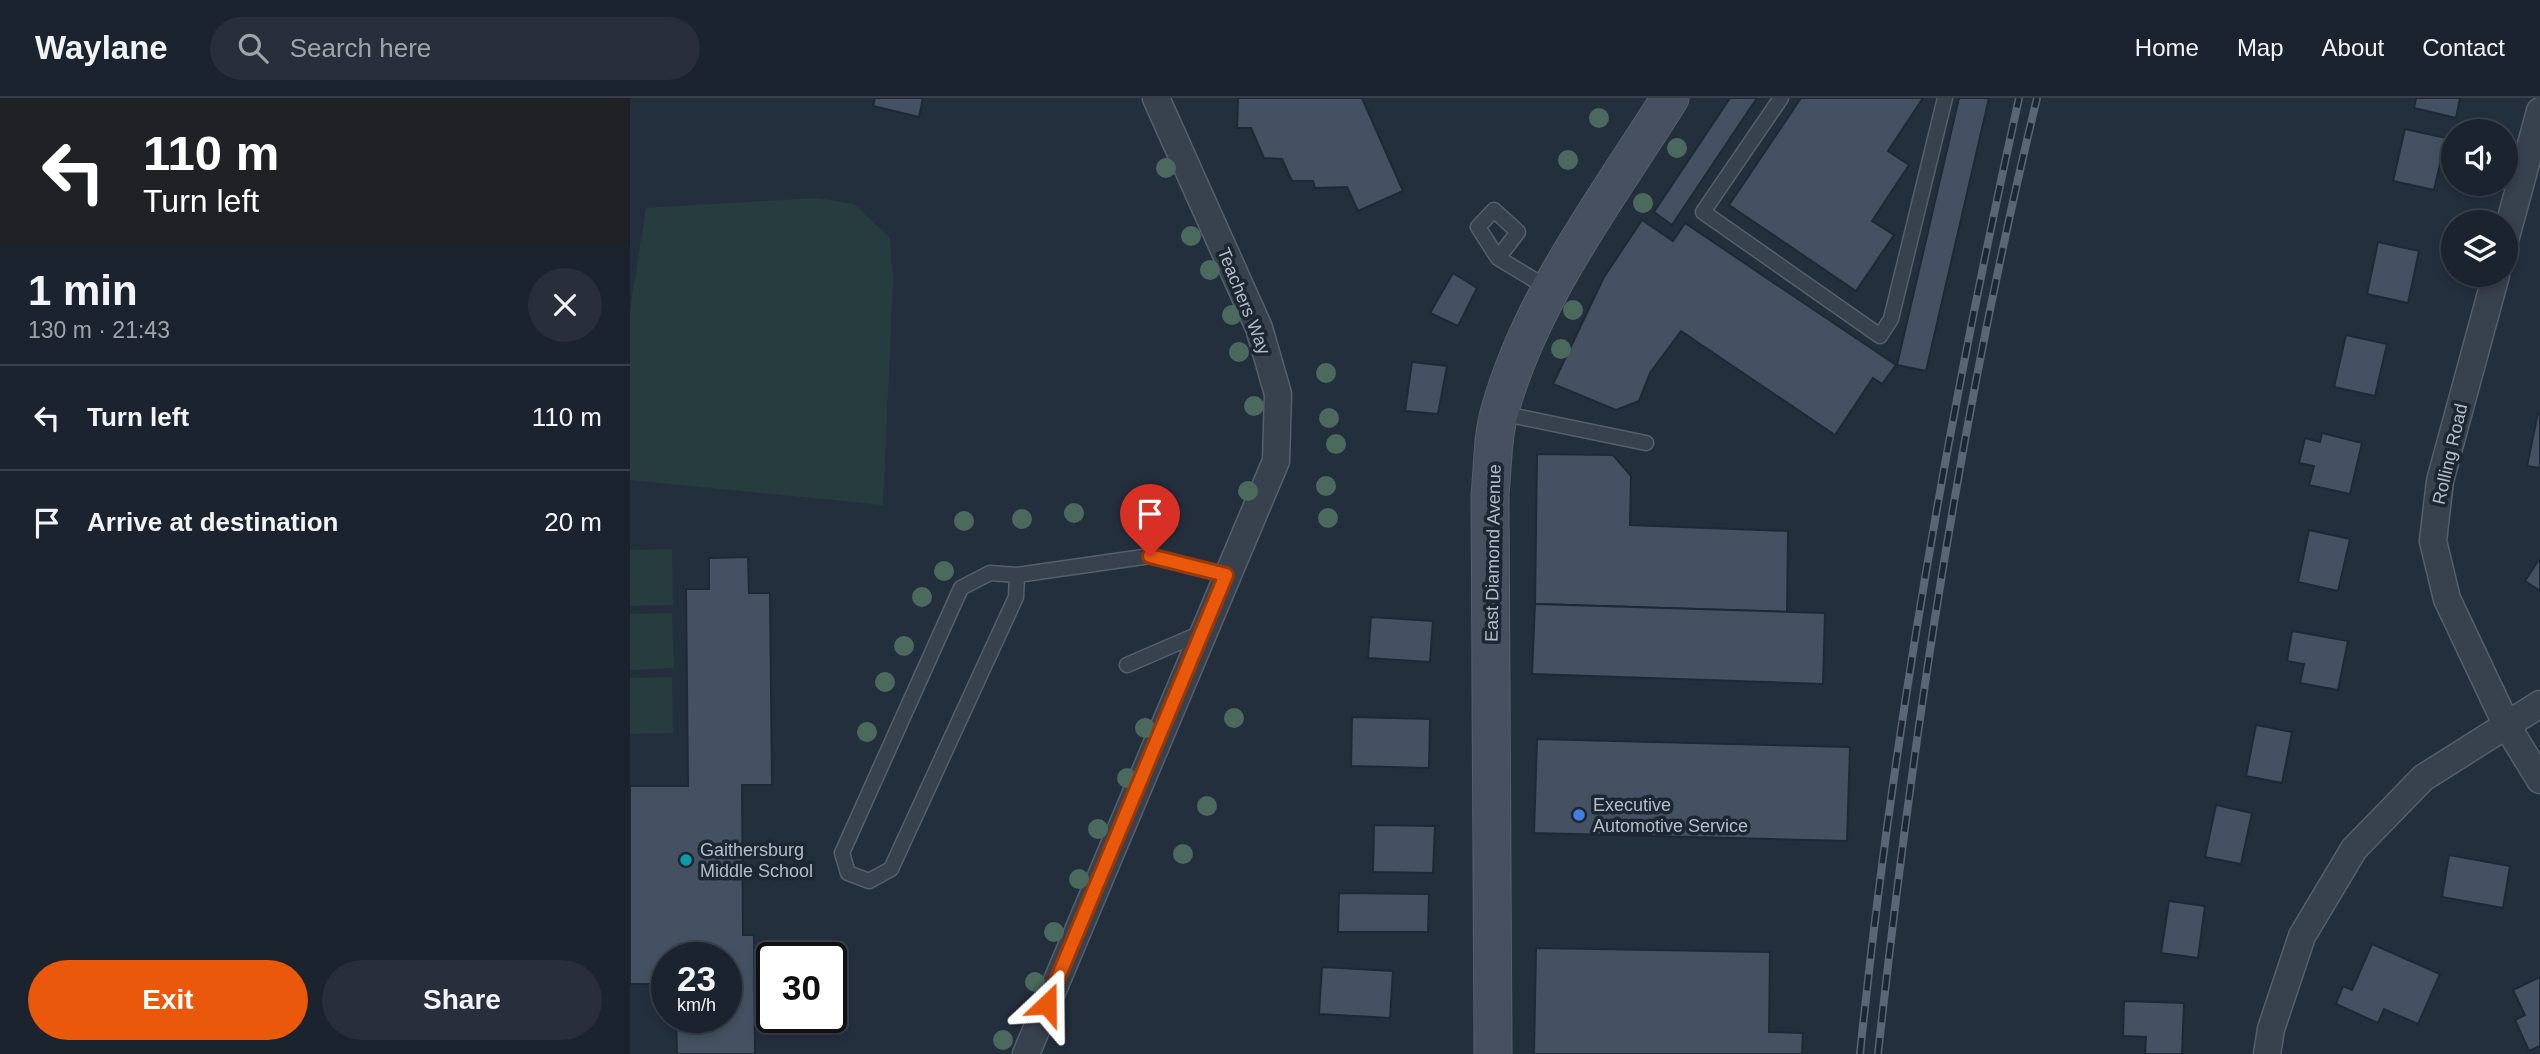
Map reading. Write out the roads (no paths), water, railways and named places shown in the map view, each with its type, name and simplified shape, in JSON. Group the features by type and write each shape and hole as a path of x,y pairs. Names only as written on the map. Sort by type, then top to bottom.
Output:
{"street":[{"name":"Teachers Way","path":"1026,1054 1276,461 1278,394 1259,328 1156,98"},
{"name":"East Diamond Avenue","path":"1493,1054 1490,494 1499,413 1520,346 1670,98"},
{"path":"2513,210 2540,111"},
{"name":"Rolling Road","path":"2493,287 2440,481 2433,541 2447,599 2507,726 2540,780"},
{"path":"2267,1054 2271,1029 2302,936 2354,849 2423,778 2540,704"}],"lane":[{"path":"1781,98 1703,212 1880,336 1891,318 1945,98"},
{"path":"1498,258 1552,291"},
{"path":"1499,413 1646,443"},
{"path":"1017,575 1016,597 891,869 869,881 848,873 842,853 961,588 990,573 1017,575 1150,556 1226,575"},
{"path":"1127,665 1203,633"}],"railway":[{"path":"1860,1054 1873,933 1906,693 1969,335 2019,98"},
{"path":"1878,1054 1907,813 1942,573 1985,335 2037,98"}],"place":[{"name":"Executive Automotive Service","path":"1579,815"},
{"name":"Gaithersburg Middle School","path":"686,860"}]}
